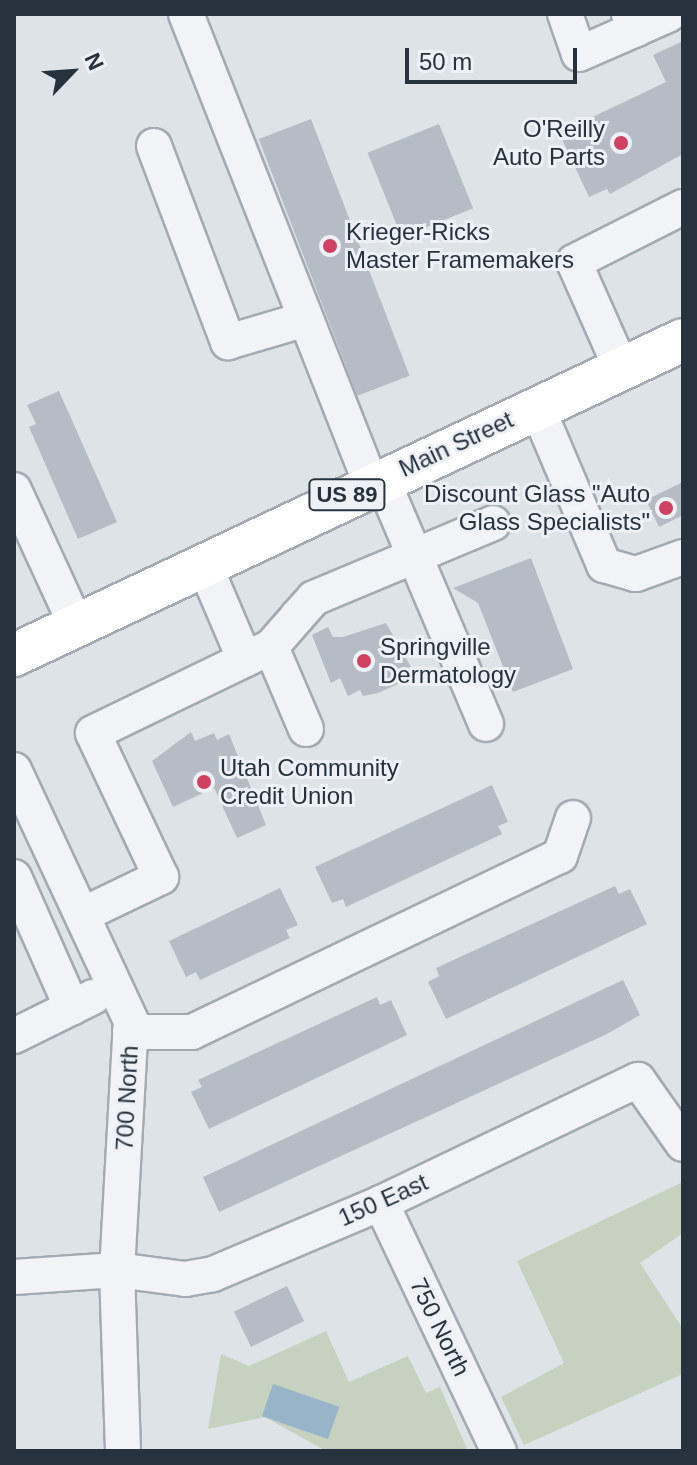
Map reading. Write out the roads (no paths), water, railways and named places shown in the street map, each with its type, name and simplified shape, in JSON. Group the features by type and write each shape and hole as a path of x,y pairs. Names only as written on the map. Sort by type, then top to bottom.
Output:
{"main road":[{"name":"Main Street","path":"14,655 376,481 683,340"}],"street":[{"path":"186,14 306,319 376,481 417,555 486,724"},
{"path":"565,14 579,54 632,22 669,14"},
{"path":"154,146 228,342 306,319"},
{"path":"621,368 574,262 683,207"},
{"path":"537,407 604,565 636,574 683,557"},
{"path":"14,490 76,625"},
{"path":"82,915 161,877 93,733 258,653 314,598 493,523"},
{"path":"204,564 306,729"},
{"name":"700 North","path":"14,770 131,1021 117,1270 123,1451"},
{"path":"130,1032 192,1032 560,856 573,818"},
{"path":"14,870 53,853"},
{"path":"14,877 72,1008"},
{"path":"14,1036 115,986"},
{"name":"150 East","path":"14,1277 117,1270 185,1279 213,1274 381,1203 638,1080 683,1144"},
{"name":"750 North","path":"381,1203 499,1451"}],"water":[{"path":"273,1384 339,1407 328,1439 262,1416"}],"place":[{"name":"O'Reilly Auto Parts","path":"621,143"},
{"name":"Krieger-Ricks Master Framemakers","path":"330,246"},
{"name":"Discount Glass \"Auto Glass Specialists\"","path":"666,508"},
{"name":"Springville Dermatology","path":"364,661"},
{"name":"Utah Community Credit Union","path":"204,782"}]}
